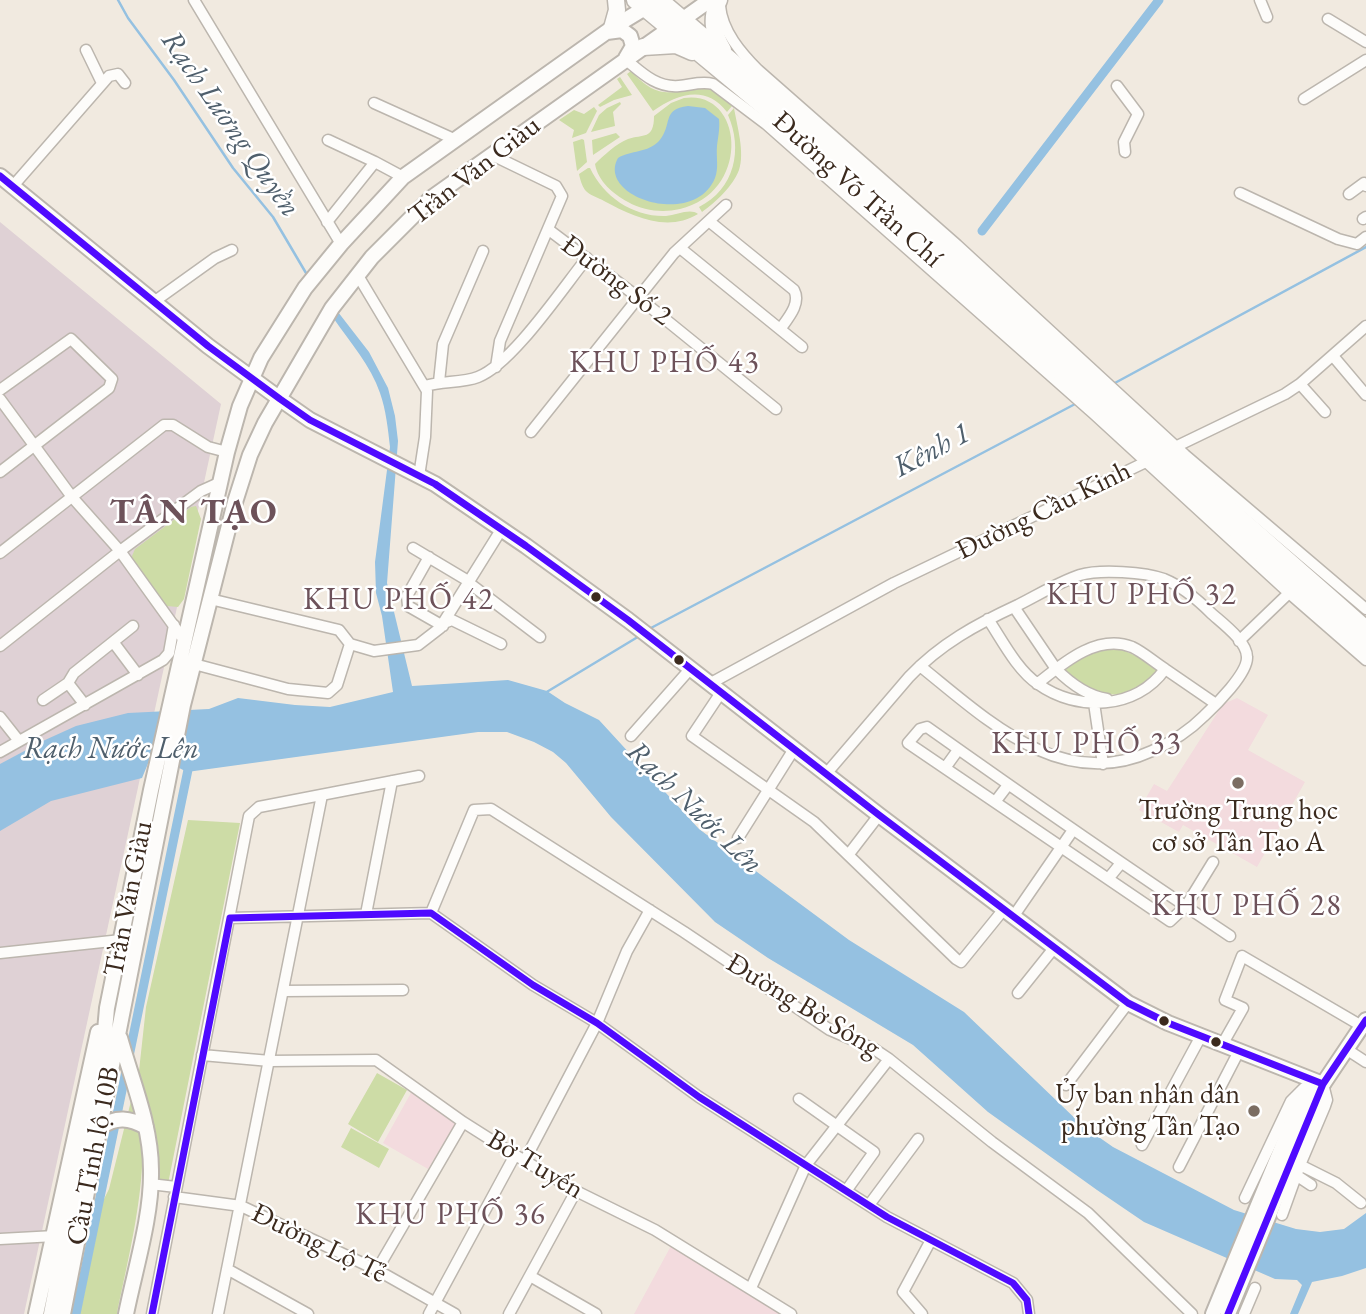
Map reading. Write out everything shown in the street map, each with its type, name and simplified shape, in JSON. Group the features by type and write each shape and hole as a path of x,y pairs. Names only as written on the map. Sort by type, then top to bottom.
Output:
{"highway":[{"path":"609,30 617,10 616,0"},
{"path":"720,0 713,18 713,31 726,55"},
{"name":"Đường Võ Trần Chí","path":"649,2 677,24 726,55 941,244 1077,378"},
{"name":"Đường Võ Trần Chí","path":"677,24 706,58 767,118 1077,378"},
{"path":"643,47 676,45 706,58"},
{"path":"1077,378 1117,407 1161,454 1366,646"},
{"path":"1161,454 1366,629"}],"main road":[{"path":"694,0 710,0"},
{"name":"Trần Văn Giàu","path":"177,704 194,664 235,502 250,455 265,423 332,307 358,274 430,199 710,0"},
{"name":"Trần Văn Giàu","path":"177,704 184,640 227,452 251,378 305,288 341,244 403,177 649,2"},
{"path":"609,30 617,29 630,36 632,51 625,59"},
{"path":"0,176 251,378 310,420 419,476 628,620 879,815 1128,1003 1147,1014 1323,1084"},
{"path":"158,791 177,704"},
{"name":"Trần Văn Giàu","path":"106,1024 121,940 158,791"},
{"name":"Trần Văn Giàu","path":"124,999 158,791"},
{"name":"Cầu Tỉnh lộ 10B","path":"63,1314 124,999"},
{"name":"Trần Văn Giàu","path":"36,1314 55,1236 95,1040 107,1008"},
{"name":"Cầu Tỉnh lộ 10B","path":"51,1314 106,1024"},
{"path":"1213,1314 1309,1100 1365,1025"},
{"path":"119,1033 150,1152 150,1184 126,1314"},
{"path":"1228,1314 1309,1100"},
{"path":"101,1127 113,1120 122,1119 143,1123"}],"street":[{"path":"194,0 341,244"},
{"path":"609,30 610,0"},
{"path":"720,0 723,21 743,56 957,245 1077,378 1117,407 1289,593 1366,660"},
{"path":"1260,0 1267,17"},
{"path":"1328,19 1366,42"},
{"path":"86,50 102,83"},
{"path":"625,59 649,78 667,86 704,82 713,84 767,118"},
{"path":"1304,99 1366,60"},
{"path":"13,186 102,83 116,73 125,83"},
{"path":"1117,86 1138,114 1124,142 1125,152"},
{"path":"374,103 456,140"},
{"path":"327,140 403,177"},
{"name":"Đường Số 2","path":"492,155 561,190 561,202 549,230 639,298 776,409"},
{"path":"327,222 375,162"},
{"path":"1349,194 1364,183 1366,186"},
{"path":"1241,193 1338,239 1357,244 1366,237"},
{"path":"531,432 680,248 726,205"},
{"path":"712,219 794,290 797,295 796,305 780,328"},
{"path":"496,367 500,341 549,230"},
{"path":"680,248 802,347"},
{"path":"155,302 215,258 232,250"},
{"path":"439,382 443,344 483,251"},
{"path":"425,386 471,379 496,367 515,349 587,258"},
{"path":"358,274 425,386 428,403 419,476"},
{"name":"Đường Cầu Kinh","path":"716,687 894,583 1272,401 1300,384 1366,326"},
{"path":"0,390 71,339 112,379 109,387 0,472"},
{"path":"1333,356 1366,395"},
{"path":"1077,378 1094,414 1161,454 1366,609"},
{"path":"1300,384 1325,412"},
{"path":"0,399 72,497 120,551 184,640"},
{"path":"0,553 168,424 208,447 227,452"},
{"path":"0,646 120,551 201,491 220,482"},
{"path":"444,625 501,530"},
{"path":"413,548 469,582 540,637"},
{"path":"429,557 407,596 408,606 444,625"},
{"path":"826,774 920,666 944,645 988,619 1082,575 1113,573 1165,580 1195,599 1239,641 1248,659 1245,668 1216,704 1179,739 1135,759 1103,764 1056,758 1032,748 920,666"},
{"path":"1239,641 1289,593"},
{"path":"210,599 339,630 350,644 374,651 418,645 452,620 501,644"},
{"path":"1014,607 1056,669 1080,688 1101,698 1118,700"},
{"path":"988,619 1027,674 1037,684 1061,697 1094,703 1134,696 1145,690 1165,669"},
{"path":"0,752 163,660 169,653 174,625"},
{"path":"43,700 68,683 74,673 133,626"},
{"path":"114,643 138,675"},
{"path":"194,664 288,690 328,693 337,685 350,644"},
{"path":"1037,684 1081,652 1119,644 1131,647 1216,704"},
{"path":"631,736 691,668"},
{"path":"68,683 85,705"},
{"path":"716,687 692,736 814,822 961,962 1009,913 1073,830"},
{"path":"1094,703 1103,764"},
{"path":"0,717 19,741"},
{"path":"1213,862 1186,906 1170,920 908,743 920,729 926,727 1073,830 1121,863 1186,906 1230,936"},
{"path":"738,838 794,749"},
{"path":"944,768 958,750"},
{"path":"152,1314 249,816 259,807 419,775"},
{"path":"366,914 392,781"},
{"path":"995,802 1008,785"},
{"path":"218,1314 323,795"},
{"name":"Đường Bờ Sông","path":"431,913 474,810 491,808 830,1030 874,1049 889,1059 992,1142 1088,1213 1192,1314"},
{"path":"849,854 879,815"},
{"path":"1108,879 1121,863"},
{"path":"525,1160 597,1023 627,951 650,910"},
{"path":"230,918 431,913 533,985 597,1023 699,1097 846,1191 1013,1283 1027,1300 1029,1314"},
{"path":"0,953 121,940"},
{"path":"1018,993 1054,948"},
{"path":"1222,1045 1244,1008 1225,1000 1242,956 1365,1025"},
{"path":"284,991 403,990"},
{"path":"1066,1085 1128,1003"},
{"path":"1142,1145 1201,1036"},
{"path":"1346,1049 1366,1062"},
{"path":"1179,1167 1239,1051"},
{"name":"Bờ Tuyến","path":"202,1055 270,1061 376,1060 463,1122 514,1154 576,1191 656,1230 791,1314"},
{"path":"751,1288 806,1165 889,1059"},
{"path":"1245,1198 1291,1101 1304,1088 1323,1084 1327,1100 1325,1107 1282,1215"},
{"path":"799,1099 874,1152 846,1191"},
{"path":"377,1270 463,1122"},
{"path":"869,1205 918,1139"},
{"path":"429,1314 514,1154"},
{"path":"1298,1170 1311,1185"},
{"path":"1298,1170 1336,1183 1361,1203"},
{"name":"Đường Lộ Tẻ","path":"150,1184 241,1206 377,1270 455,1314"},
{"path":"509,1314 576,1191"},
{"path":"0,1239 55,1236"},
{"path":"922,1314 903,1292 931,1240"},
{"path":"227,1269 288,1309 308,1314"},
{"path":"530,1276 596,1314"},
{"path":"1244,1314 1255,1288"}],"shaded area":[{"path":"0,222 221,404 24,1314 0,1314"},
{"name":"Trường Trung học cơ sở Tân Tạo A","path":"1237,698 1268,715 1248,750 1305,782 1257,867 1183,825 1179,832 1139,810 1154,784 1167,791 1223,704"},
{"path":"412,1091 456,1123 428,1169 383,1143"},
{"path":"672,1244 787,1314 634,1314"}],"green space":[{"path":"631,71 653,89 675,92 709,88 732,106 727,112 710,98 691,95 681,96 653,111 627,74"},
{"path":"620,77 632,95 600,107 598,105 622,87 617,79"},
{"path":"684,98 704,99 719,109 728,125 732,144 729,164 719,183 703,199 680,209 654,210 628,202 607,186 599,176 595,164 624,141 650,133 654,116 671,103"},
{"path":"620,102 613,112 615,126 591,132 599,115"},
{"path":"594,107 597,111 586,133 572,138 574,130 559,120 574,110 584,114"},
{"path":"734,108 741,147 739,170 724,193 702,212 699,207 721,190 733,167 735,141 728,115"},
{"path":"616,133 620,137 593,155 592,140"},
{"path":"582,139 587,162 577,171 573,142"},
{"path":"588,168 611,196 631,209 666,216 687,212 698,214 686,220 662,222 626,212 585,190 579,174"},
{"path":"196,506 201,519 184,599 178,607 167,606 134,564 132,556 135,549"},
{"path":"1116,647 1145,660 1157,671 1146,684 1135,691 1123,695 1098,691 1060,671 1085,655"},
{"path":"188,820 240,823 168,1184 154,1181 138,1080 146,1007"},
{"path":"377,1073 407,1090 378,1142 348,1124"},
{"path":"132,1097 140,1118 142,1172 117,1314 80,1314 103,1201 109,1189"},
{"path":"351,1128 389,1149 379,1168 341,1147"}],"water":[{"path":"688,106 705,108 719,119 715,178 704,193 688,202 650,202 633,195 621,185 615,172 618,158 655,145 663,135 674,110"},
{"name":"Rạch Nước Lên","path":"338,312 369,352 388,388 395,416 398,441 387,583 412,686 508,680 547,691 599,720 699,829 849,940 964,1012 1083,1126 1113,1147 1234,1210 1296,1229 1320,1232 1344,1229 1366,1213 1366,1268 1312,1282 1298,1314 1290,1314 1302,1285 1297,1280 1275,1279 1144,1222 1097,1190 988,1112 913,1045 768,958 715,922 611,817 566,763 534,742 507,732 478,732 187,772 152,754 142,778 51,801 0,831 0,764 76,726 128,713 209,709 238,698 330,707 393,692 376,593 375,562 390,447 388,426 380,393 371,373 334,319"}],"waterway":[{"name":"Rạch Lương Quyền","path":"118,0 233,168 273,217 306,273"},
{"name":"Kênh 1","path":"982,231 1159,0"},
{"name":"Kênh 1","path":"1113,384 1366,247"},
{"name":"Kênh 1","path":"649,629 1077,403"},
{"name":"Kênh 1","path":"545,693 641,635"},
{"path":"76,1314 190,760"}],"transit line":[{"path":"0,176 208,346 280,399 310,420 435,484 526,546 628,620 879,815 1128,1003 1168,1023 1323,1084"},
{"path":"230,918 431,913 533,985 597,1023 699,1097 887,1217 1013,1283 1027,1300 1029,1314"},
{"path":"152,1314 230,918"},
{"path":"1228,1314 1323,1084 1366,1020"}],"place":[{"name":"Trường Trung học cơ sở Tân Tạo A","path":"1238,783"},
{"name":"Ủy ban nhân dân phường Tân Tạo","path":"1254,1111"}],"district":[{"name":"KHU PHỐ 43","path":"665,364"},
{"name":"TÂN TẠO","path":"194,513"},
{"name":"KHU PHỐ 32","path":"1142,596"},
{"name":"KHU PHỐ 42","path":"399,601"},
{"name":"KHU PHỐ 33","path":"1087,745"},
{"name":"KHU PHỐ 28","path":"1247,907"},
{"name":"KHU PHỐ 36","path":"451,1216"}]}
